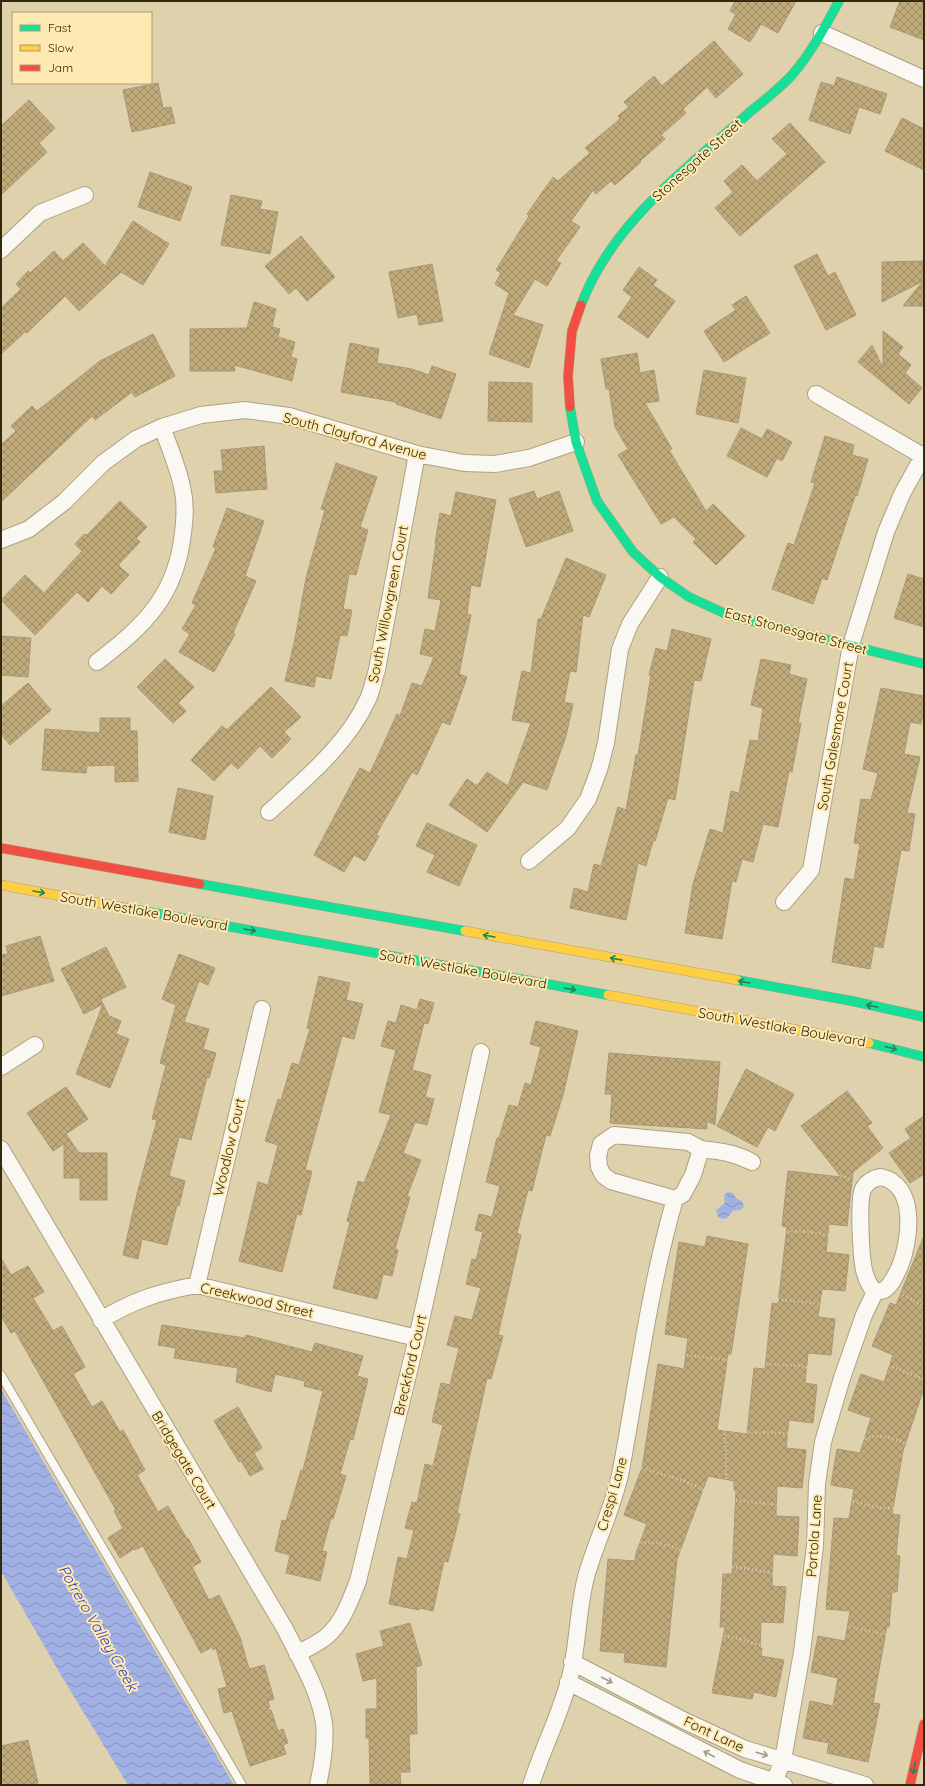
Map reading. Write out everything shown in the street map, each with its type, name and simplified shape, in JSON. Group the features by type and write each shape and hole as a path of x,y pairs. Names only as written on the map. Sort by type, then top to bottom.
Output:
{"main road":[{"name":"Stonesgate Street","path":"572,332 584,298 593,279 618,238 649,203 791,76 802,64 822,33 839,1"},
{"name":"East Stonesgate Street","path":"572,332 568,376 570,413 576,442 597,501 633,552 660,577 689,597 728,616 924,664"},
{"path":"1,848 828,997 924,1017"},
{"name":"South Westlake Boulevard","path":"1,884 871,1044 924,1056"},
{"path":"910,1785 924,1724"}],"street":[{"path":"822,33 924,79"},
{"path":"1,250 40,213 85,195"},
{"path":"816,394 923,455"},
{"name":"South Clayford Avenue","path":"1,540 29,529 64,502 103,463 136,439 162,427 201,415 245,410 289,416 418,454 464,463 495,464 529,458 576,442"},
{"path":"97,662 125,640 153,612 167,590 177,567 182,544 185,513 182,487 162,427"},
{"name":"South Willowgreen Court","path":"269,812 326,758 355,722 368,698 377,670 418,454"},
{"name":"South Galesmore Court","path":"784,902 811,870 850,646 886,532 902,494 923,455"},
{"path":"529,860 568,828 588,799 599,770 606,742 620,649 630,624 660,577"},
{"name":"Woodlow Court","path":"197,1286 262,1009"},
{"path":"1,1067 35,1045"},
{"name":"Breckford Court","path":"297,1654 327,1636 338,1623 348,1607 358,1581 417,1338 481,1052"},
{"path":"673,1205 611,1181 603,1175 598,1156 601,1144 614,1135 688,1142 701,1149 726,1152 740,1156 752,1162"},
{"name":"Bridgegate Court","path":"1,1149 285,1629 316,1696 324,1724 322,1765 318,1785"},
{"name":"Crespi Lane","path":"531,1785 537,1765 562,1704 572,1662 586,1579 622,1464 640,1350 664,1239 673,1205 683,1194 693,1175 701,1149"},
{"path":"882,1289 871,1288 864,1269 861,1201 863,1189 872,1180 884,1178"},
{"name":"Portola Lane","path":"777,1784 783,1760 802,1652 815,1546 816,1504 825,1437 842,1378 864,1315 882,1289 897,1273 905,1253 909,1222 902,1192 894,1183 884,1178"},
{"name":"Creekwood Street","path":"101,1320 126,1305 168,1290 197,1286 417,1338"},
{"name":"Font Lane","path":"572,1662 682,1719 745,1749 864,1785"},
{"name":"Font Lane","path":"568,1682 740,1770 777,1784"}],"lane":[{"path":"1,1375 242,1785"}],"path":[{"path":"614,1135 605,1125 598,1099 597,1088 604,1050 617,1045 634,1045 655,1051 705,1055 753,1065 775,1074 793,1085 800,1091 808,1106"},
{"path":"863,1189 848,1178 834,1174 815,1163 801,1147 796,1128 802,1111 819,1098 833,1092 845,1090 855,1091 864,1095 878,1117 890,1129"},
{"path":"884,1178 885,1151 890,1129 900,1120 924,1108"},
{"path":"426,1785 477,1574 526,1447 527,1369 531,1345 540,1312 551,1292 555,1268 572,1201 587,1164 598,1156"},
{"path":"732,1187 727,1182 726,1177 730,1172 735,1171 741,1174 742,1179 739,1185 732,1187 728,1188 713,1207 713,1216 716,1221 720,1223 727,1223 735,1215 744,1214 750,1207 748,1200 740,1196 732,1187"},
{"path":"748,1200 759,1194 762,1205 760,1219 762,1236"},
{"path":"673,1205 699,1213 712,1227 722,1233 743,1232 762,1236 766,1240"},
{"path":"743,1232 760,1219"},
{"path":"787,1736 771,1732 755,1721 706,1701 695,1694 684,1682 680,1673 677,1628 686,1580 708,1545 715,1529 722,1499 726,1472 724,1427 731,1390 736,1375 744,1361 738,1342 738,1336 742,1323 751,1309 754,1298 748,1279 749,1266 758,1249 766,1240 775,1234 784,1232 808,1232 862,1240"},
{"path":"882,1289 924,1306"},
{"path":"754,1298 824,1304 864,1315"},
{"path":"852,1349 924,1378"},
{"path":"640,1350 764,1364 803,1366 842,1378"},
{"path":"724,1427 752,1432 770,1432 862,1441 869,1436 879,1436 924,1450"},
{"path":"526,1447 645,1468 704,1489 722,1499 816,1504 855,1502 882,1508 907,1508 924,1515"},
{"path":"888,1776 876,1757 879,1740 889,1720 890,1711 886,1695 886,1683 897,1636 903,1621 903,1576 912,1551 914,1534 924,1523"},
{"path":"603,1528 637,1542 658,1543 672,1546 698,1559 715,1565 750,1569 811,1580"},
{"path":"1,1585 118,1785"},
{"path":"806,1618 897,1636"},
{"path":"677,1641 698,1636 724,1636 802,1652"},
{"path":"537,1765 589,1785"}],"water":[{"path":"728,1192 733,1193 737,1199 742,1201 744,1207 740,1210 733,1211 727,1218 723,1219 718,1217 716,1210 725,1203 724,1195"},
{"name":"Potrero Valley Creek","path":"1,1389 234,1785 128,1785 62,1677 1,1571"}],"building":[{"path":"735,1 796,1 778,33 761,24 750,42 728,29 736,14 730,11"},
{"path":"900,1 924,1 924,40 890,27"},
{"path":"714,41 743,74 716,98 707,87 683,109 686,113 661,135 665,139 640,161 641,162 615,185 611,181 596,194 593,190 571,221 580,227 556,261 561,263 547,286 535,279 513,315 543,325 529,368 489,354 509,293 495,284 501,273 496,270 529,216 527,214 553,177 558,181 590,153 585,148 620,119 618,116 629,107 624,102 654,76 662,86"},
{"path":"837,77 887,94 880,114 859,107 850,134 809,120 821,82 834,86"},
{"path":"158,83 163,108 171,107 175,123 132,132 123,90"},
{"path":"29,100 55,128 39,143 47,152 1,195 1,126"},
{"path":"902,118 924,129 924,170 885,151"},
{"path":"790,123 825,162 740,236 715,208 733,192 724,181 742,165 757,181 787,154 772,139"},
{"path":"150,172 192,187 180,221 138,207"},
{"path":"231,195 262,201 260,209 278,212 270,254 221,245"},
{"path":"133,221 169,244 143,285 121,272 79,311 65,296 27,333 25,332 1,354 1,308 21,289 16,284 28,271 30,273 54,251 63,261 83,243 105,266"},
{"path":"301,236 335,277 307,301 296,288 289,294 265,266"},
{"path":"817,254 828,276 835,272 856,315 826,330 794,266"},
{"path":"923,261 924,306 903,306 923,281 882,302 882,262"},
{"path":"432,264 443,321 419,325 417,314 398,318 389,272"},
{"path":"639,267 657,280 653,285 675,301 648,338 618,317 632,297 623,290"},
{"path":"746,296 770,333 724,362 704,331 736,310 732,305"},
{"path":"254,302 276,309 272,327 280,329 278,337 295,342 291,357 297,359 292,381 234,365 235,371 190,371 190,329 247,328"},
{"path":"883,331 903,347 898,354 911,365 905,373 922,388 909,404 858,362 872,345 883,368"},
{"path":"153,334 175,376 135,397 132,392 95,420 92,416 1,502 1,445 16,431 11,426 32,406 37,411 100,361"},
{"path":"350,343 379,349 377,363 412,369 429,375 432,366 456,374 441,419 396,404 396,402 341,392"},
{"path":"637,353 640,373 654,370 659,401 645,403 672,449 669,450 706,511 713,504 745,536 716,565 693,542 696,539 674,517 661,524 618,455 628,449 615,427 609,389 606,389 601,359"},
{"path":"704,370 746,378 738,423 696,414"},
{"path":"489,382 532,383 532,422 488,421"},
{"path":"741,428 762,439 767,429 792,442 782,461 777,458 767,477 727,456"},
{"path":"825,436 854,445 852,455 868,459 857,496 855,496 827,580 822,578 813,604 772,589 788,543 794,545 815,483 811,482"},
{"path":"264,446 267,489 216,493 214,471 223,471 221,450"},
{"path":"336,463 377,477 360,527 368,530 356,575 349,574 343,609 352,610 347,636 340,635 331,679 316,676 314,687 285,681 295,639 306,578 325,510 321,509"},
{"path":"534,491 537,499 559,491 573,531 526,547 509,499"},
{"path":"456,492 496,500 480,587 471,585 467,614 471,615 459,674 467,677 450,725 442,722 417,775 412,772 376,835 379,836 365,861 354,855 344,872 314,855 360,768 370,773 397,714 400,716 412,683 422,686 434,657 420,654 425,629 435,631 441,600 428,598 440,513 451,516"},
{"path":"120,501 147,527 136,538 140,542 118,565 129,575 111,594 102,586 88,602 77,592 35,635 1,600 25,575 44,593 82,551 75,544 84,534 87,535"},
{"path":"227,508 264,521 245,576 256,581 233,633 235,634 214,672 179,652 190,634 182,629 196,605 192,603 216,548 213,547"},
{"path":"566,558 606,575 589,617 583,615 576,672 570,671 564,702 573,704 566,736 547,790 523,782 487,832 449,805 467,779 477,786 487,772 508,786 531,723 512,720 522,671 531,673 538,619 541,619"},
{"path":"908,574 924,579 924,627 894,618"},
{"path":"672,629 711,639 701,681 694,680 675,800 668,798 646,866 638,863 626,920 570,908 574,888 588,892 594,864 601,866 618,807 626,810 636,755 638,755 651,675 649,675 656,648 667,651"},
{"path":"1,636 31,638 28,677 1,675"},
{"path":"165,659 194,687 178,703 186,711 173,723 137,687"},
{"path":"761,659 791,665 789,674 807,679 798,723 801,723 792,772 789,771 778,827 763,824 753,862 742,859 736,882 732,881 722,939 685,933 693,884 710,829 723,833 731,791 739,793 750,740 758,741 763,708 751,705"},
{"path":"28,683 51,710 10,745 1,734 1,706"},
{"path":"271,687 301,717 284,732 291,739 272,758 260,746 238,769 231,763 214,781 191,760 222,726 227,730"},
{"path":"881,688 924,696 924,710 921,724 910,722 904,754 920,757 907,813 915,814 909,851 901,850 883,948 874,946 870,969 832,962 845,878 854,880 860,844 854,843 861,799 871,800 878,773 863,769"},
{"path":"100,718 130,718 130,731 137,731 138,781 115,782 115,765 87,766 86,773 42,770 45,729 100,733"},
{"path":"178,788 213,796 205,840 169,832"},
{"path":"427,823 477,845 459,886 427,872 435,855 416,846"},
{"path":"40,936 54,981 1,996 1,955 8,954 6,946"},
{"path":"106,947 126,987 101,999 103,1004 84,1014 61,969"},
{"path":"179,954 215,968 208,985 199,981 184,1022 209,1029 203,1049 216,1053 209,1078 207,1077 191,1140 179,1137 169,1176 185,1181 179,1206 177,1205 167,1245 142,1239 138,1259 123,1255 137,1194 157,1120 152,1119 166,1065 160,1063 176,1005 162,999"},
{"path":"319,976 350,983 346,1000 363,1004 354,1039 342,1036 305,1170 312,1171 301,1215 297,1214 282,1272 239,1261 258,1182 268,1185 278,1145 265,1141 278,1099 281,1100 292,1063 299,1065 310,1029 307,1028"},
{"path":"420,999 434,1003 428,1024 424,1023 412,1070 431,1075 425,1097 434,1099 427,1125 415,1122 403,1153 421,1160 407,1196 410,1197 395,1249 398,1250 392,1276 383,1274 377,1299 333,1288 350,1222 347,1221 358,1181 364,1183 391,1115 379,1112 396,1050 381,1046 388,1021 396,1023 401,1005 417,1010"},
{"path":"103,1004 109,1016 121,1021 116,1034 129,1039 110,1088 76,1074"},
{"path":"536,1021 578,1031 563,1095 550,1136 546,1135 532,1191 528,1190 517,1233 521,1235 498,1335 503,1336 491,1379 487,1378 457,1513 460,1514 448,1562 444,1561 433,1611 420,1608 419,1610 389,1604 398,1557 407,1559 414,1530 405,1528 412,1502 417,1503 425,1464 433,1466 443,1425 432,1422 441,1383 450,1385 459,1348 447,1345 455,1316 472,1320 481,1288 466,1284 472,1259 476,1260 483,1232 475,1230 479,1214 492,1217 500,1186 486,1182 497,1138 499,1138 509,1105 518,1107 525,1083 531,1085 541,1047 530,1044"},
{"path":"609,1053 720,1062 715,1125 707,1121 707,1129 610,1123 612,1094 605,1094"},
{"path":"746,1069 794,1094 775,1131 768,1127 757,1147 717,1126"},
{"path":"66,1087 88,1119 66,1134 79,1153 107,1153 107,1200 80,1200 80,1178 64,1178 64,1144 53,1151 27,1113"},
{"path":"847,1091 872,1123 867,1126 883,1148 853,1172 847,1226 829,1224 826,1252 849,1255 845,1291 822,1289 818,1317 835,1319 831,1355 808,1353 805,1383 817,1385 813,1423 789,1420 786,1448 806,1450 802,1488 777,1486 776,1516 799,1517 797,1556 773,1554 772,1586 786,1587 783,1623 761,1622 761,1656 784,1660 776,1697 754,1692 752,1699 712,1693 725,1627 720,1627 723,1574 732,1574 736,1490 734,1490 734,1481 708,1476 677,1559 666,1667 624,1662 625,1653 600,1651 608,1559 635,1561 636,1553 647,1524 624,1515 642,1468 658,1364 684,1369 688,1338 665,1334 679,1242 705,1247 707,1236 748,1244 731,1354 728,1354 717,1430 747,1434 754,1368 765,1369 772,1303 778,1304 787,1227 782,1226 788,1171 841,1177 801,1126"},
{"path":"924,1116 924,1174 910,1183 889,1153 911,1138 905,1129"},
{"path":"923,1238 924,1388 903,1451 892,1514 900,1515 896,1555 900,1556 897,1592 892,1592 889,1627 887,1626 873,1703 880,1704 868,1762 827,1753 829,1743 803,1738 810,1701 833,1706 838,1678 811,1672 818,1636 845,1641 850,1611 826,1609 834,1518 849,1519 854,1489 831,1485 837,1449 860,1453 871,1418 848,1410 861,1374 884,1382 893,1355 872,1346 890,1303 896,1305"},
{"path":"1,1258 11,1275 28,1266 44,1292 33,1298 53,1331 62,1326 85,1367 73,1374 92,1407 102,1401 120,1432 123,1430 145,1470 137,1475 158,1512 168,1506 187,1539 188,1538 201,1562 192,1567 209,1600 219,1595 240,1637 249,1669 264,1665 274,1699 268,1701 270,1707 268,1710 271,1710 278,1731 283,1729 288,1743 283,1745 286,1754 250,1766 232,1711 224,1713 218,1689 227,1687 216,1648 213,1650 212,1647 201,1653 143,1546 135,1550 134,1549 120,1558 108,1538 123,1528 114,1511 116,1510 15,1331 11,1333 1,1316"},
{"path":"162,1325 245,1338 246,1335 312,1352 315,1343 363,1356 357,1376 368,1379 353,1440 350,1439 340,1474 346,1476 333,1519 331,1518 322,1551 327,1552 320,1581 286,1573 290,1555 275,1551 282,1520 286,1521 301,1470 303,1470 323,1391 304,1386 305,1381 275,1374 271,1392 236,1382 238,1368 174,1358 176,1348 158,1345"},
{"path":"238,1407 262,1448 254,1453 263,1469 250,1476 241,1461 239,1462 214,1421"},
{"path":"410,1623 422,1665 416,1667 417,1734 409,1734 410,1772 400,1772 401,1785 370,1785 369,1738 366,1738 366,1709 377,1709 377,1678 363,1681 356,1654 384,1646 380,1631"},
{"path":"28,1740 38,1783 30,1785 1,1785 1,1746"}],"traffic: fast":[{"path":"581,305 595,275 612,248 632,222 654,198 792,75 812,49 839,1"},
{"path":"570,407 576,442 597,501 633,552 660,577 689,597 728,615 924,664"},
{"path":"200,884 465,931"},
{"path":"121,907 608,995"},
{"path":"737,980 852,1001 924,1017"},
{"path":"869,1043 924,1057"}],"traffic: slow":[{"path":"1,885 121,907"},
{"path":"465,931 737,980"},
{"path":"608,995 869,1043"}],"traffic: jam":[{"path":"570,407 568,376 572,331 581,305"},
{"path":"1,848 200,884"},
{"path":"910,1785 924,1724"}]}
